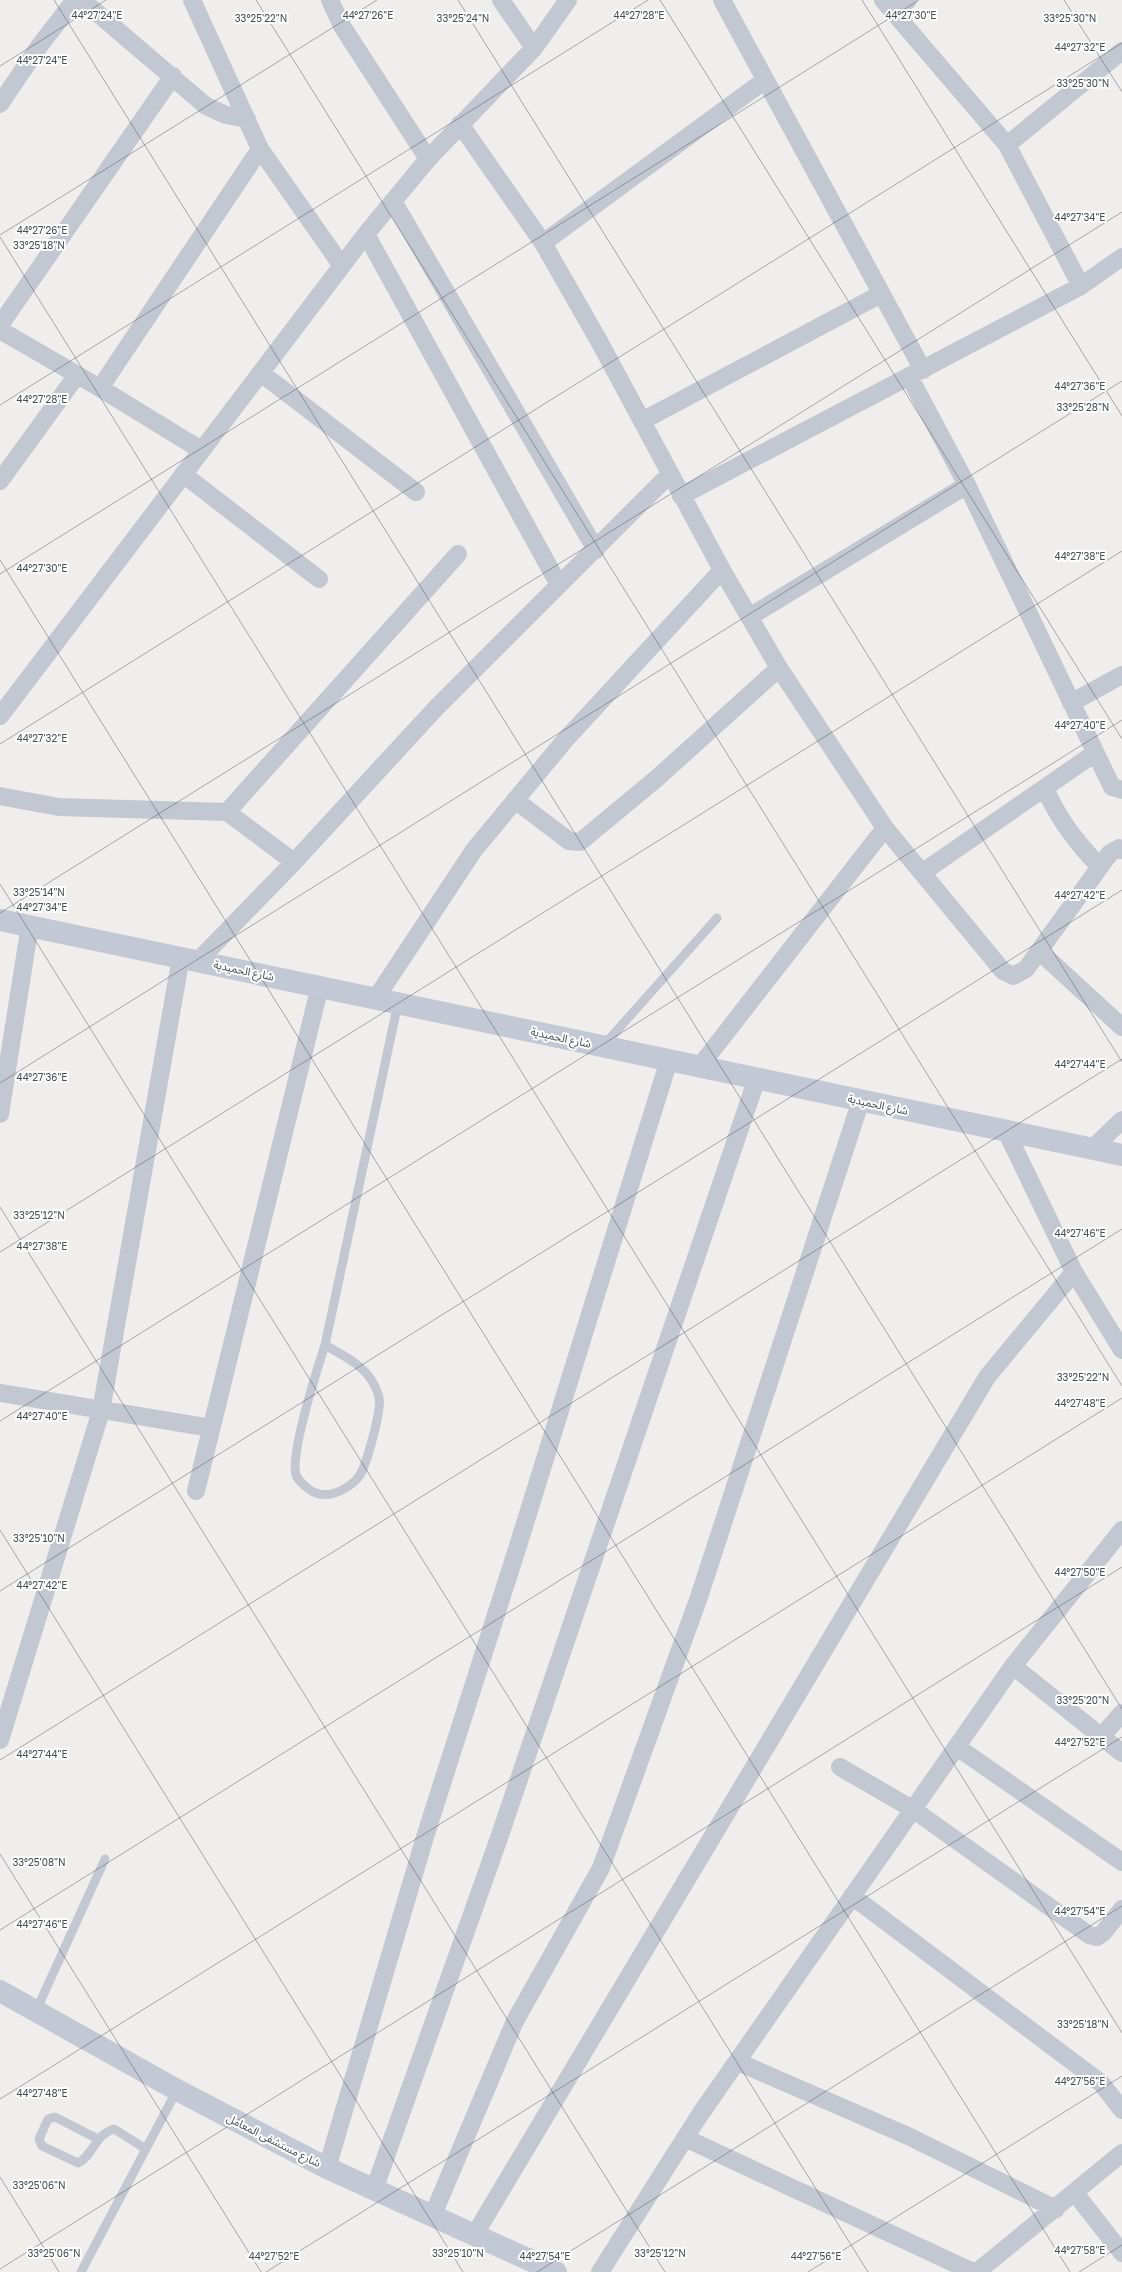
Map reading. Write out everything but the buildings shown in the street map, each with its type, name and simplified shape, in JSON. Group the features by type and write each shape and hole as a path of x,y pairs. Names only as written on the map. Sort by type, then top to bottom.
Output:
{"street":[{"path":"0,104 40,45 75,0"},
{"path":"82,0 215,112 247,119"},
{"path":"192,0 260,149 342,266"},
{"path":"330,0 342,26 428,159"},
{"path":"501,0 534,48"},
{"path":"0,716 366,234 428,159 534,48 568,0"},
{"path":"722,0 881,294 967,485 1095,753 1112,787 1122,790"},
{"path":"908,0 889,6 1007,145 1081,286"},
{"path":"1007,145 1122,51"},
{"path":"0,325 173,76"},
{"path":"543,243 765,80"},
{"path":"460,124 543,243 642,421 722,570 779,668 885,828 923,872 1003,971 1013,976 1026,969 1110,853 1119,848 1122,850"},
{"path":"100,388 260,149"},
{"path":"393,201 596,550"},
{"path":"366,234 560,585"},
{"path":"681,496 916,374 1081,286 1122,257"},
{"path":"642,421 881,294"},
{"path":"0,330 100,388 201,450"},
{"path":"261,373 416,492"},
{"path":"0,481 77,375"},
{"path":"183,474 319,579"},
{"path":"0,1740 101,1411 190,959 294,862 436,708 596,550 670,474"},
{"path":"749,617 967,485"},
{"path":"227,812 458,554"},
{"path":"376,998 474,850 566,739 722,570"},
{"path":"515,800 569,841 580,842 650,784 779,668"},
{"path":"1071,703 1122,675"},
{"path":"923,872 1095,753"},
{"path":"1044,788 1055,811 1068,831 1100,867"},
{"path":"0,796 59,807 227,812 294,862"},
{"path":"700,1066 885,828"},
{"name":"شارع الحميدية","path":"0,920 30,925 1122,1155"},
{"path":"0,1114 2,1092 30,925"},
{"path":"1039,951 1122,1027"},
{"path":"196,1491 320,986"},
{"path":"327,2168 425,1836 520,1542 669,1060"},
{"path":"374,2190 499,1838 757,1078"},
{"path":"432,2217 515,2021 601,1868 699,1597 861,1100"},
{"path":"1092,1149 1122,1120"},
{"path":"1006,1131 1074,1272 1122,1350"},
{"path":"475,2234 987,1377 1074,1272"},
{"path":"0,1393 101,1411 211,1428"},
{"path":"600,2272 685,2138 1013,1666 1122,1530"},
{"path":"1013,1666 1122,1753"},
{"path":"1102,1736 1122,1712"},
{"path":"957,1747 1122,1862"},
{"path":"840,1767 914,1810 1089,1935 1097,1937 1103,1933 1122,1909"},
{"path":"852,1896 1101,2083 1122,2110"},
{"name":"شارع مستشفى المعامل","path":"0,1991 177,2090 327,2168 556,2272"},
{"path":"738,2062 908,2136 1056,2209"},
{"path":"685,2138 973,2272"},
{"path":"977,2272 1122,2154"},
{"path":"1075,2193 1122,2253"}],"lane":[{"path":"603,1046 717,918"},
{"path":"325,1345 361,1366 373,1382 380,1399 378,1414 363,1470 346,1487 336,1493 327,1494 315,1493 303,1485 296,1475 295,1457 310,1395 325,1345 398,1003"},
{"path":"36,2011 105,1859"},
{"path":"81,2272 177,2090"},
{"path":"98,2139 55,2117 48,2120 39,2139 42,2146 78,2163 85,2160 98,2139 107,2131 114,2129 146,2149"}]}
